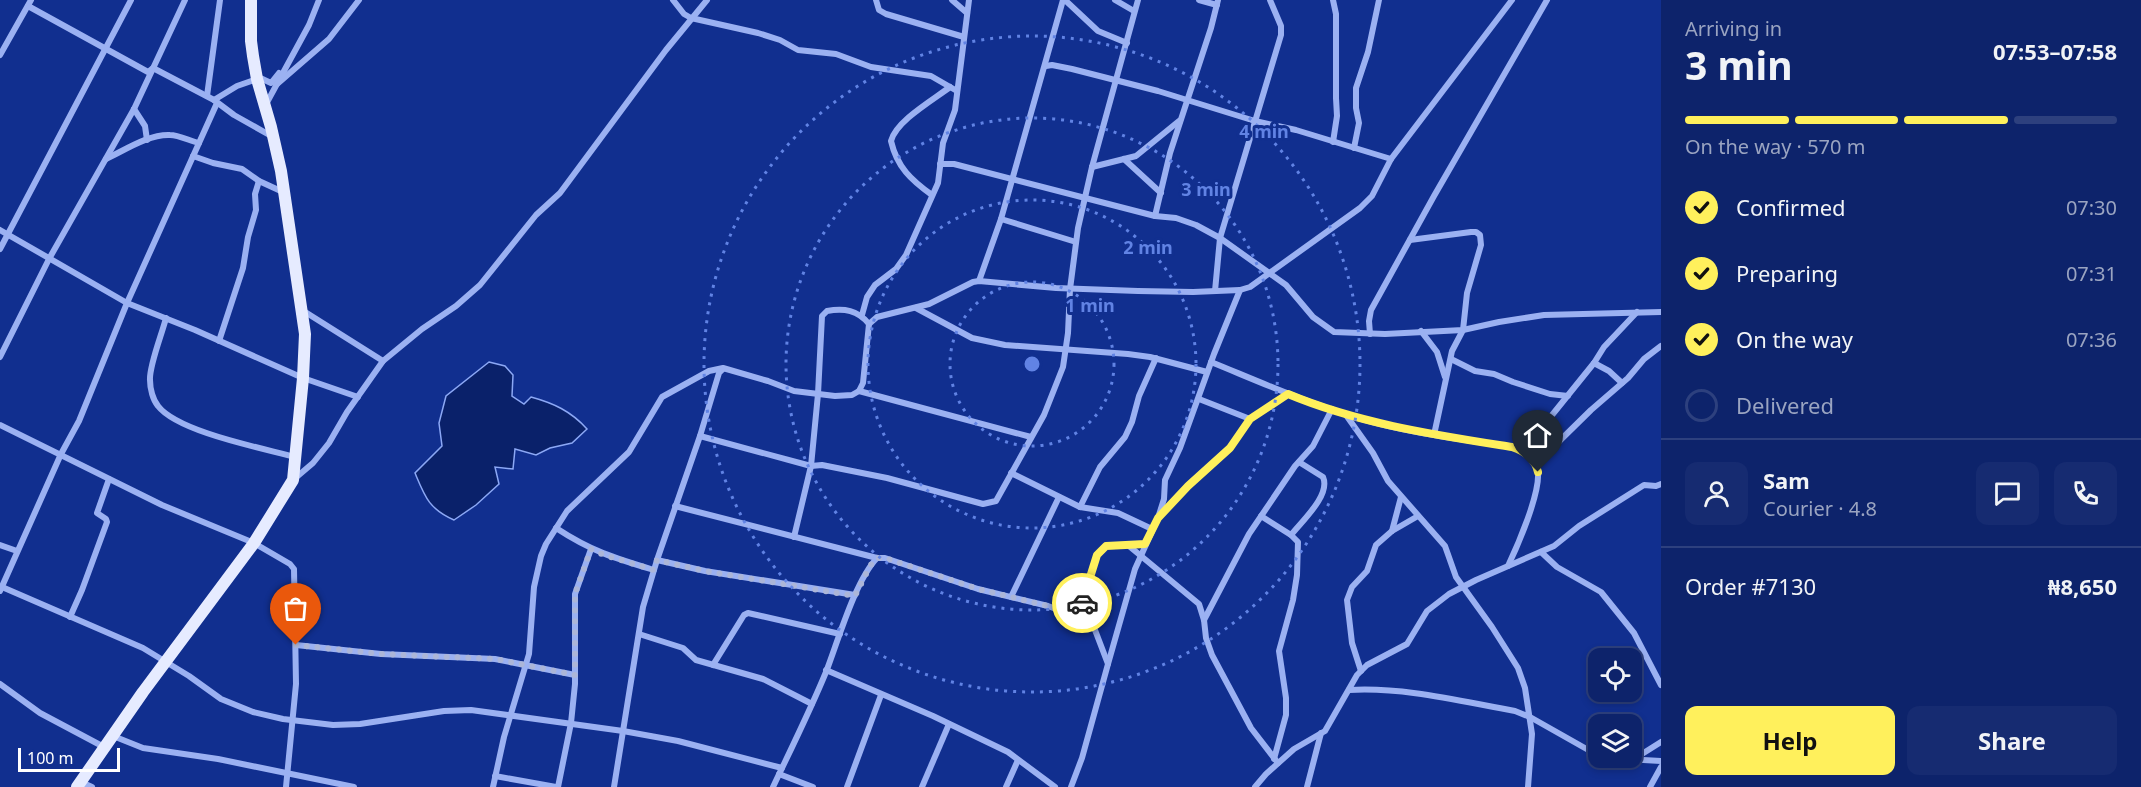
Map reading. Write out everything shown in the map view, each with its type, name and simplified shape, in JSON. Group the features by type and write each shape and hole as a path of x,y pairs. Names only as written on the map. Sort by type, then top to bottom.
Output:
{"main road":[{"path":"83,785 104,747 254,543 293,480 305,334 284,192 257,78 251,41 251,0"}],"street":[{"path":"0,249 131,0"},
{"path":"0,357 49,259 134,109 185,0"},
{"path":"207,96 220,0"},
{"path":"265,107 309,25 319,0"},
{"path":"276,86 329,39 359,0"},
{"path":"673,0 684,14 691,18 758,33 780,40 798,50 836,54 871,67 931,76 957,91"},
{"path":"293,480 313,463 329,443 383,361 480,285 536,215 560,193 621,109 707,0"},
{"path":"876,0 879,9 886,14 964,37"},
{"path":"952,0 967,13"},
{"path":"862,315 867,297 875,285 896,269 906,255 938,183 943,143 955,110 969,0"},
{"path":"979,281 1001,219 1064,0 1098,31 1127,43"},
{"path":"1115,0 1134,11"},
{"path":"700,436 811,466 822,465 876,476 988,504 996,501 1044,415 1059,377 1065,351 1070,289 1084,199 1138,0"},
{"path":"1155,216 1179,121 1188,101 1217,3 1199,0"},
{"path":"1215,291 1220,238 1281,35 1281,26 1270,0"},
{"path":"1333,0 1336,14 1337,116 1333,142"},
{"path":"1354,148 1359,123 1356,88 1368,52 1379,0"},
{"path":"869,324 877,317 929,304 979,281 1070,289 1149,291 1215,291 1240,290 1250,287 1360,208 1372,196 1391,159 1512,0"},
{"path":"1370,334 1371,310 1547,0"},
{"path":"0,55 29,3 148,72 153,68"},
{"path":"287,63 271,83 257,78 237,86 215,101 199,143 127,303 79,421 61,454 1,589 144,648 221,699 254,712 293,721 333,725 360,724 444,711 471,710 571,723 678,741 781,771 813,787"},
{"path":"1046,66 1072,69 1117,81 1255,121 1296,130 1391,159"},
{"path":"153,68 207,96 273,138"},
{"path":"932,195 906,174 891,141 893,133 905,121 950,87"},
{"path":"134,109 145,126 147,140"},
{"path":"1092,167 1138,155 1179,121"},
{"path":"105,159 147,140 171,135 199,143"},
{"path":"193,156 213,164 242,169 259,181 284,192"},
{"path":"1124,159 1161,193"},
{"path":"940,164 954,164 1084,199 1155,216 1176,218 1196,225 1220,238 1271,273 1286,285 1304,308 1323,326 1334,332 1370,334 1463,330 1544,315 1661,312"},
{"path":"219,341 243,268 248,237 256,210 255,194 259,181"},
{"path":"1001,219 1076,242"},
{"path":"0,230 127,303 303,378 358,397"},
{"path":"1410,240 1471,232 1480,235 1480,245 1467,293 1463,330 1452,351 1434,435"},
{"path":"1071,787 1082,758 1122,610 1141,554 1164,499 1165,480 1199,399 1240,290"},
{"path":"916,307 972,338 1005,345 1156,358 1208,372"},
{"path":"301,310 383,361"},
{"path":"493,787 531,638 534,587 541,556 567,511 629,452 662,396 709,371 723,368 794,391 818,394 836,396 852,395 859,391 866,367 869,324 862,315 850,310 827,311 822,316 818,394 811,466 794,537"},
{"path":"1523,451 1619,329 1638,311"},
{"path":"166,318 150,374 158,407 186,427 296,457"},
{"path":"1421,331 1437,352 1446,378"},
{"path":"1536,464 1635,371 1644,359 1661,346"},
{"path":"1080,507 1100,467 1125,437 1139,396 1156,358"},
{"path":"1451,359 1475,371 1494,374 1550,394 1568,396"},
{"path":"1211,362 1288,394 1345,414 1411,431 1523,451 1536,464 1538,472 1533,502 1508,567"},
{"path":"1594,363 1609,371 1622,383"},
{"path":"614,787 643,607 719,373 723,368"},
{"path":"859,391 1031,437"},
{"path":"1158,518 1188,486 1230,448 1250,419 1288,394"},
{"path":"1199,399 1250,419"},
{"path":"1204,620 1249,534 1299,462 1313,446 1332,410"},
{"path":"1345,414 1373,453 1388,481 1445,546 1456,577 1518,668 1532,734 1528,787"},
{"path":"0,425 162,505 254,543 290,564 294,569 296,645 293,721 286,787"},
{"path":"1291,535 1325,489 1323,477 1299,462"},
{"path":"1011,473 1080,507 1118,513 1152,529"},
{"path":"70,616 107,522 97,513 109,479"},
{"path":"1256,787 1276,761 1325,731 1361,671 1383,655 1407,644 1427,611 1463,586 1554,546 1579,526 1644,485 1661,484"},
{"path":"1011,597 1059,497"},
{"path":"1392,531 1401,497"},
{"path":"675,506 877,558 885,558 978,589 1048,606 1085,621 1095,630 1108,664"},
{"path":"1261,516 1298,542 1297,575 1280,651 1286,715 1276,761"},
{"path":"1361,671 1352,643 1347,600 1352,587 1367,571 1376,545 1392,531 1418,516"},
{"path":"556,528 604,555 654,570"},
{"path":"1077,617 1097,555 1106,546 1145,544"},
{"path":"0,545 17,551"},
{"path":"1129,546 1199,604 1212,655 1251,728 1276,761"},
{"path":"495,776 557,787 571,723 575,675 575,594 591,549"},
{"path":"1541,552 1557,567 1600,592 1634,633 1661,685"},
{"path":"773,787 812,704 855,596 870,566 877,558"},
{"path":"657,560 705,571 855,596"},
{"path":"713,665 744,615 748,613 840,634"},
{"path":"639,633 683,648 696,660 763,679 812,704"},
{"path":"296,645 381,654 495,659 575,675"},
{"path":"826,670 1008,752 1055,787"},
{"path":"0,684 40,713 104,747"},
{"path":"1349,690 1408,691 1515,711 1588,750"},
{"path":"847,787 881,695"},
{"path":"922,787 949,724"},
{"path":"1307,787 1321,733"},
{"path":"112,736 125,743 150,750 218,759 354,787"},
{"path":"1642,754 1661,742"},
{"path":"1006,787 1018,760"},
{"path":"1642,760 1661,761"},
{"path":"1650,787 1661,767"}],"shaded area":[{"path":"489,362 505,366 513,375 512,396 524,404 531,397 554,405 575,417 587,429 572,443 550,448 536,455 515,449 513,469 495,467 499,484 476,505 454,520 433,507 415,473 442,446 439,423 446,396"}],"way so far":[{"path":"296,645 381,654 495,659 575,675 575,594 591,549 654,570 657,560 705,571 800,585 855,596 870,566 877,558 885,558 978,589 1048,606 1077,617 1082,603"}],"route":[{"path":"1082,603 1097,555 1106,546 1145,544 1158,518 1188,486 1230,448 1250,419 1288,394 1360,419 1411,431 1512,447 1529,456 1536,464 1538,472"}]}
